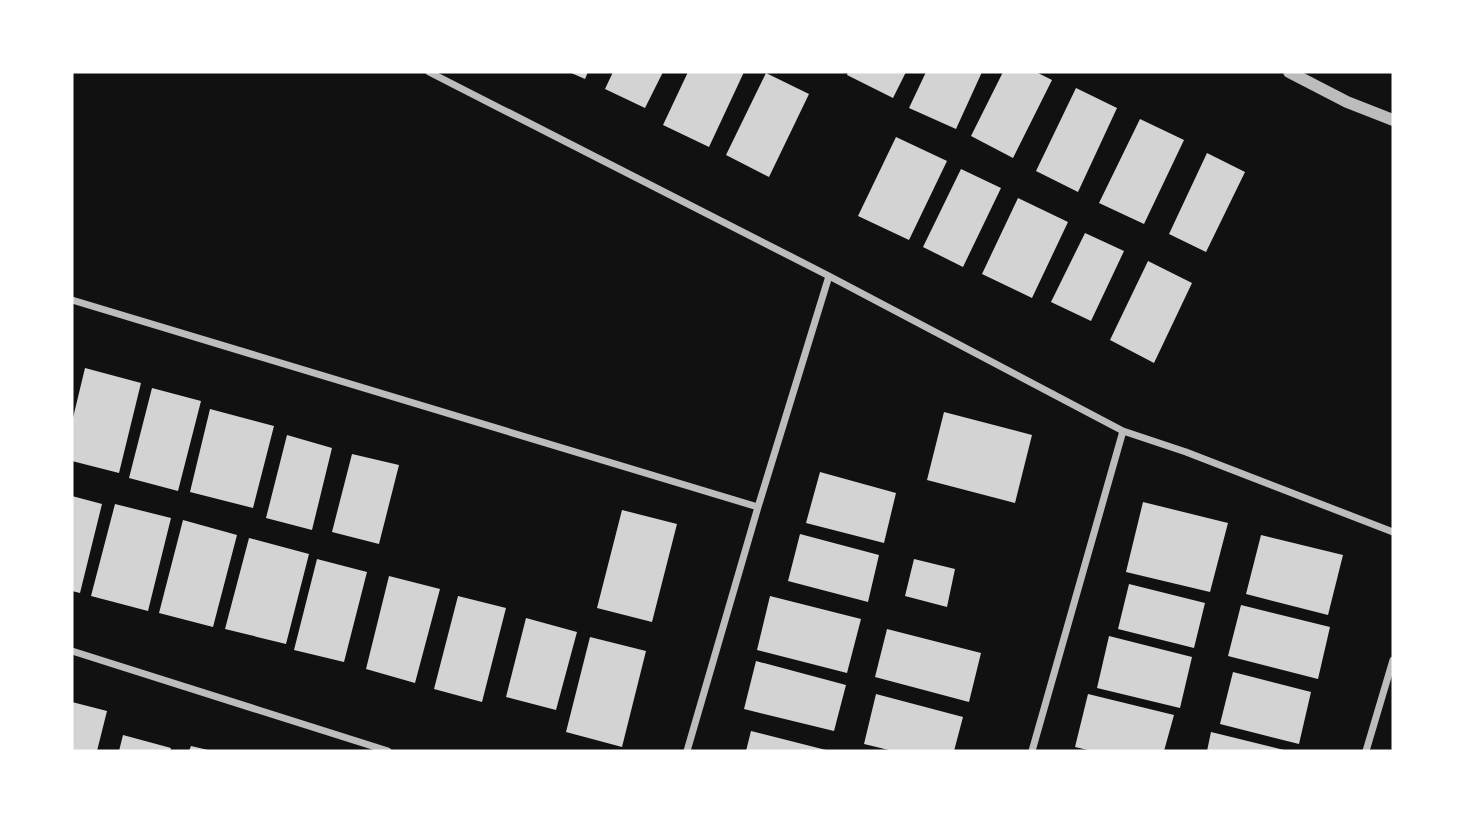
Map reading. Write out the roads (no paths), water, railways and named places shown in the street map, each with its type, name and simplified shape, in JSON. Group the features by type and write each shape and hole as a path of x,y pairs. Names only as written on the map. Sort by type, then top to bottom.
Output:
{"street":[{"path":"429,72 828,276 1123,431 1186,452 1393,533"},
{"path":"1289,72 1347,102 1393,120"},
{"path":"687,751 828,276"},
{"path":"72,300 758,507"},
{"path":"1032,751 1123,431"},
{"path":"72,651 388,751"},
{"path":"1366,751 1393,660"}]}
